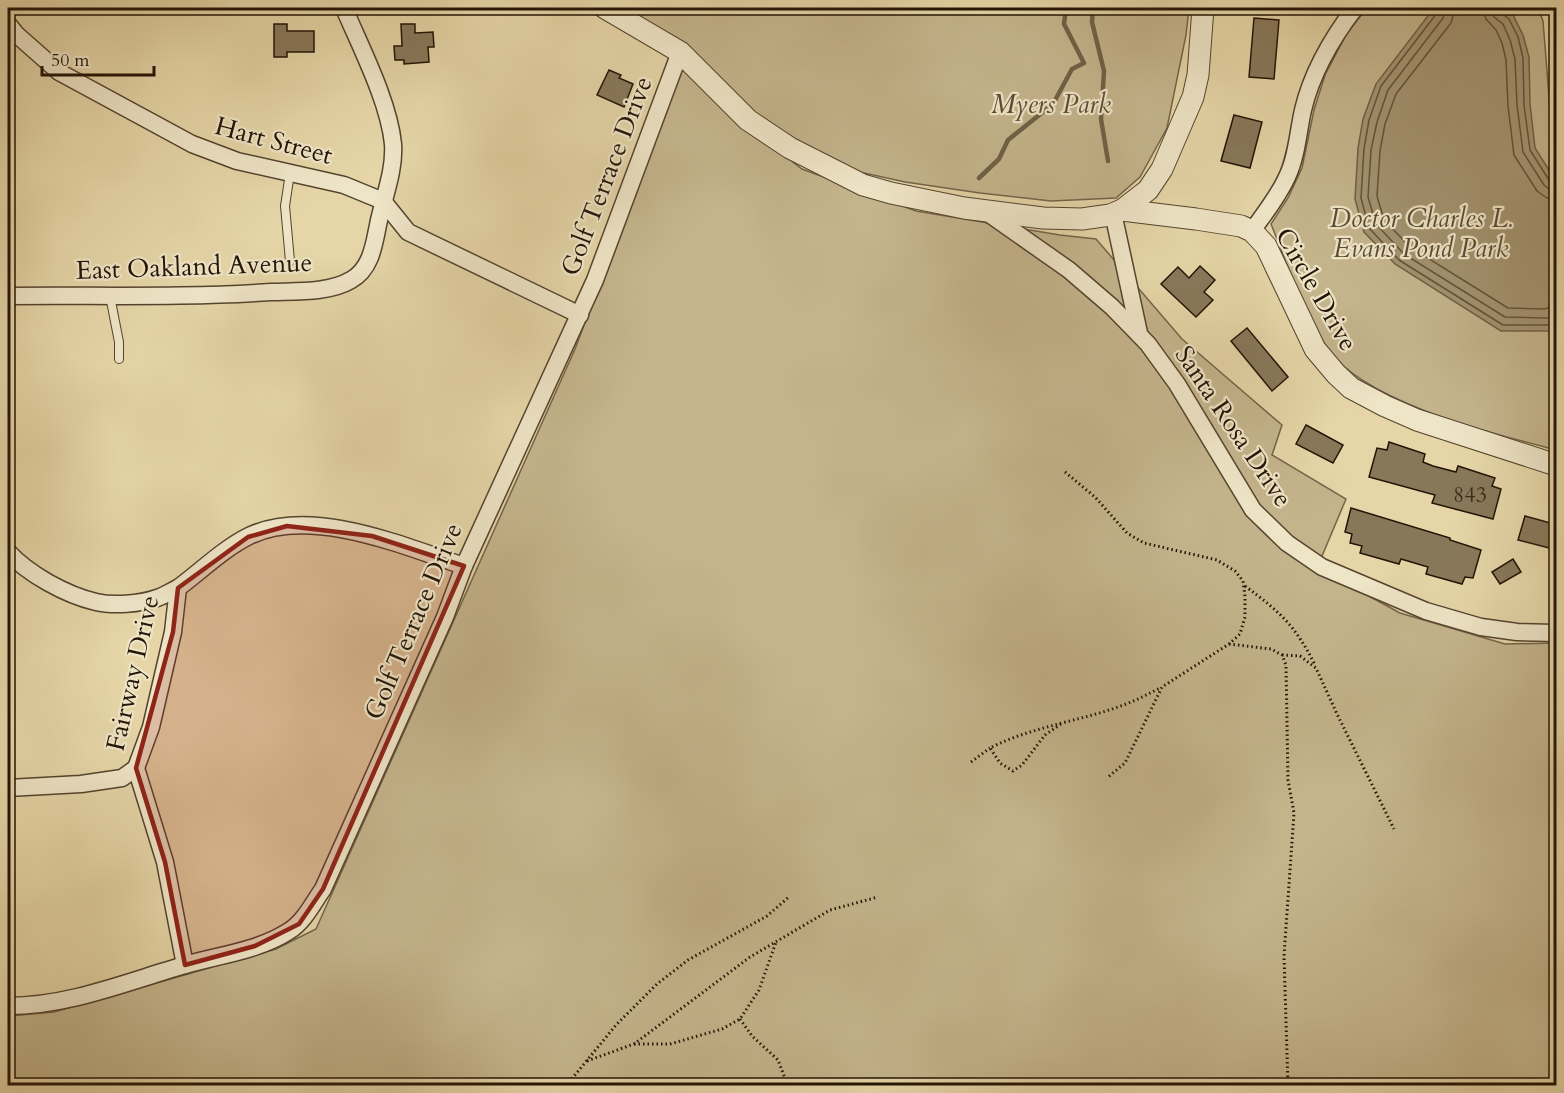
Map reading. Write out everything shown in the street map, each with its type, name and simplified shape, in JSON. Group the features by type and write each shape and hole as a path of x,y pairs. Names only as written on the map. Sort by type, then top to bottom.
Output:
{"street":[{"name":"East Oakland Avenue","path":"8,296 235,295 307,290 338,286 352,280 369,262 390,174 393,145 387,117 344,8"},
{"path":"605,8 680,51 748,120 790,148 863,185 891,193 984,210 1062,219 1082,219 1118,211 1148,190 1162,169 1189,106 1198,75 1203,8"},
{"path":"1252,231 1276,198 1287,177 1294,161 1303,109 1310,86 1334,38 1355,8"},
{"name":"Hart Street","path":"8,24 59,72 192,144 237,161 344,185 383,201"},
{"name":"Golf Terrace Drive","path":"8,1006 53,1002 90,994 268,941 288,932 304,917 323,889 445,617 464,566 595,280 680,51"},
{"path":"383,201 408,232 579,315"},
{"name":"Santa Rosa Drive","path":"984,210 1069,270 1140,335 1178,384 1253,510 1287,543 1322,567 1426,611 1481,627 1517,632 1557,633"},
{"name":"Circle Drive","path":"1118,211 1196,219 1241,226 1252,231 1266,246 1315,349 1336,374 1352,388 1417,420 1557,465"},
{"name":"Santa Rosa Drive","path":"1118,211 1140,335"},
{"name":"Fairway Drive","path":"185,965 165,862 136,768 151,727 166,664 173,632 178,588 229,548 248,537 262,531 287,526 332,528 372,536 464,566"},
{"path":"8,552 20,565 59,587 97,602 128,603 157,598 178,588"},
{"path":"8,788 81,784 122,778 136,768"}],"lane":[{"path":"290,173 285,206 290,261"},
{"path":"110,295 119,342 119,359"}],"path":[{"path":"1065,472 1095,497 1127,533 1144,543 1217,560 1235,571 1244,585 1276,609 1301,637 1394,829"},
{"path":"971,762 990,748 1026,732 1131,702 1162,687 1229,644 1240,634 1245,617 1244,585"},
{"path":"1229,644 1270,649 1282,655 1300,656 1316,668"},
{"path":"1282,655 1286,665 1288,780 1294,813 1284,956 1288,1086"},
{"path":"1107,778 1125,763 1162,687"},
{"path":"990,748 1000,763 1013,771 1022,765 1045,735 1061,723"},
{"path":"566,1086 616,1025 657,984 688,960 767,916 790,896"},
{"path":"587,1060 634,1044 702,992 777,941 830,910 878,897"},
{"path":"634,1044 670,1044 722,1029 740,1019 759,990 777,941"},
{"path":"740,1019 752,1036 778,1060 788,1086"}],"highlighted area":[{"path":"287,526 372,536 464,566 323,889 299,924 255,946 185,965 165,862 136,768 173,632 178,588 248,537"}],"green space":[{"name":"Myers Park","path":"616,8 1189,8 1186,35 1167,128 1140,177 1116,198 1051,201 905,182 855,171 743,108"},
{"name":"Doctor Charles L. Evans Pond Park","path":"1367,8 1538,8 1543,21 1552,134 1556,143 1556,450 1433,414 1371,385 1346,368 1328,349 1296,288 1271,224 1288,198 1302,168 1314,110 1325,75 1347,33"},
{"path":"681,67 719,104 802,169 916,211 1096,239 1182,339 1282,425 1272,455 1346,499 1317,568 1400,613 1505,644 1556,643 1556,1085 8,1086 8,1016 54,1012 276,949 316,929 575,349"}],"water":[{"path":"1434,8 1502,8 1513,15 1523,35 1529,57 1530,104 1535,148 1556,181 1556,328 1549,331 1501,331 1395,264 1364,232 1355,199 1358,148 1363,119 1376,84"}],"building":[{"path":"1254,18 1279,20 1274,79 1249,77"},
{"path":"274,24 287,24 287,31 314,31 314,52 287,52 287,57 274,57"},
{"path":"401,24 415,24 415,33 433,32 434,47 428,47 429,62 404,64 404,60 395,60 394,46 402,46"},
{"path":"609,70 621,75 619,78 633,84 624,107 597,95"},
{"path":"1234,115 1262,122 1250,168 1221,161"},
{"path":"1200,266 1215,280 1204,292 1213,300 1196,317 1161,284 1178,267 1189,278"},
{"path":"1247,328 1288,377 1272,391 1231,341"},
{"path":"1306,425 1343,445 1333,463 1296,444"},
{"path":"1389,442 1425,454 1423,462 1433,466 1456,472 1458,466 1495,478 1492,486 1501,489 1493,519 1432,503 1435,495 1369,477 1377,448 1387,450"},
{"path":"1351,508 1450,538 1450,540 1481,550 1473,578 1465,577 1462,584 1426,574 1428,567 1401,559 1399,564 1360,553 1362,546 1350,543 1352,534 1345,532"},
{"path":"1525,516 1554,524 1551,533 1557,535 1557,550 1518,540"},
{"path":"1513,559 1521,572 1500,584 1492,572"}],"waterway":[{"path":"979,178 999,159 1008,140 1053,104 1072,69 1084,63 1064,24 1066,8"},
{"path":"1093,8 1092,22 1104,71 1101,119 1108,161"}]}
